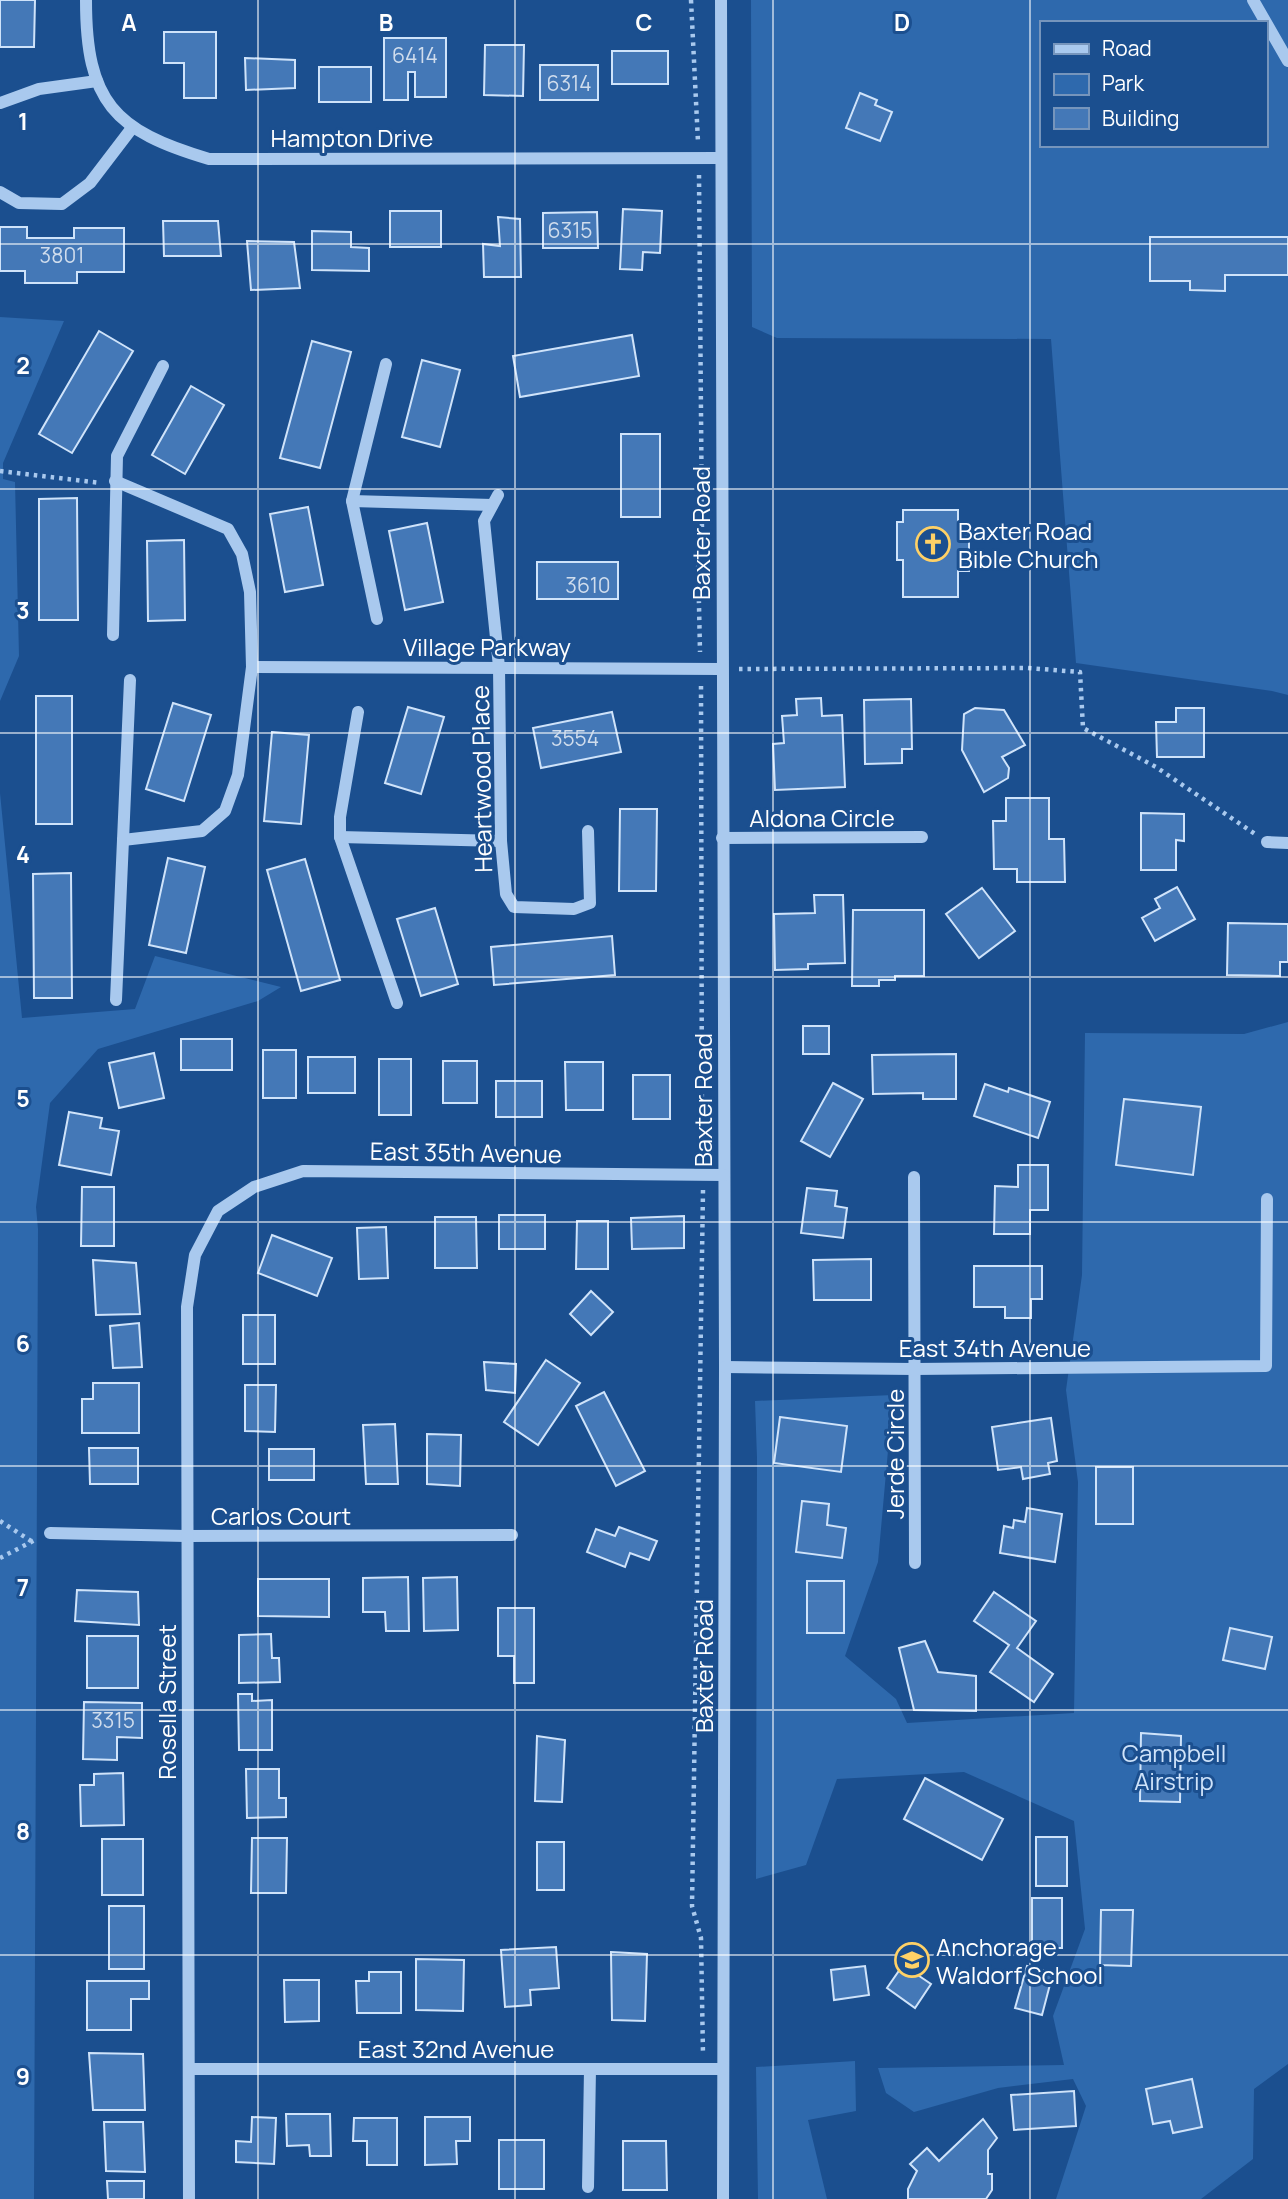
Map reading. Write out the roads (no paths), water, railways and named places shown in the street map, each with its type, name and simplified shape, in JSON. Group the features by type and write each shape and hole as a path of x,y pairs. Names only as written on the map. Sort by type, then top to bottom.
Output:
{"street":[{"name":"Hampton Drive","path":"86,0 86,36 97,81 109,105 132,128 172,148 209,159 721,158"},
{"name":"Baxter Road","path":"721,0 725,1367 723,2199"},
{"path":"1253,0 1265,21"},
{"path":"1267,24 1288,61"},
{"path":"0,103 39,89 97,81"},
{"path":"0,192 19,203 62,204 90,183 132,128"},
{"path":"377,619 352,501 386,364"},
{"path":"114,635 117,456 163,366"},
{"path":"115,481 228,529 242,554 250,592 252,667 238,775 225,811 202,831 123,840"},
{"name":"Heartwood Place","path":"352,501 495,500 484,521 499,667 501,841 506,894 514,906 574,909 590,904 588,831"},
{"name":"Village Parkway","path":"252,667 721,668"},
{"path":"116,1000 130,680"},
{"path":"358,712 340,817 340,837 397,1003"},
{"path":"340,837 501,841"},
{"name":"Aldona Circle","path":"722,838 922,837"},
{"path":"1267,842 1288,843"},
{"name":"East 35th Avenue","path":"218,1211 254,1186 303,1171 724,1175"},
{"name":"Jerde Circle","path":"914,1177 915,1563"},
{"name":"East 34th Avenue","path":"725,1367 914,1369 1266,1366 1267,1199"},
{"name":"Rosella Street","path":"189,2199 187,1307 195,1255 218,1211"},
{"name":"Carlos Court","path":"50,1533 186,1536 512,1535"},
{"name":"East 32nd Avenue","path":"189,2069 723,2069"},
{"path":"589,2187 590,2069"}],"place":[{"name":"Baxter Road Bible Church","path":"933,544"},
{"name":"Anchorage Waldorf School","path":"912,1960"}],"park label":[{"name":"Campbell Airstrip","path":"1174,1766"}]}
